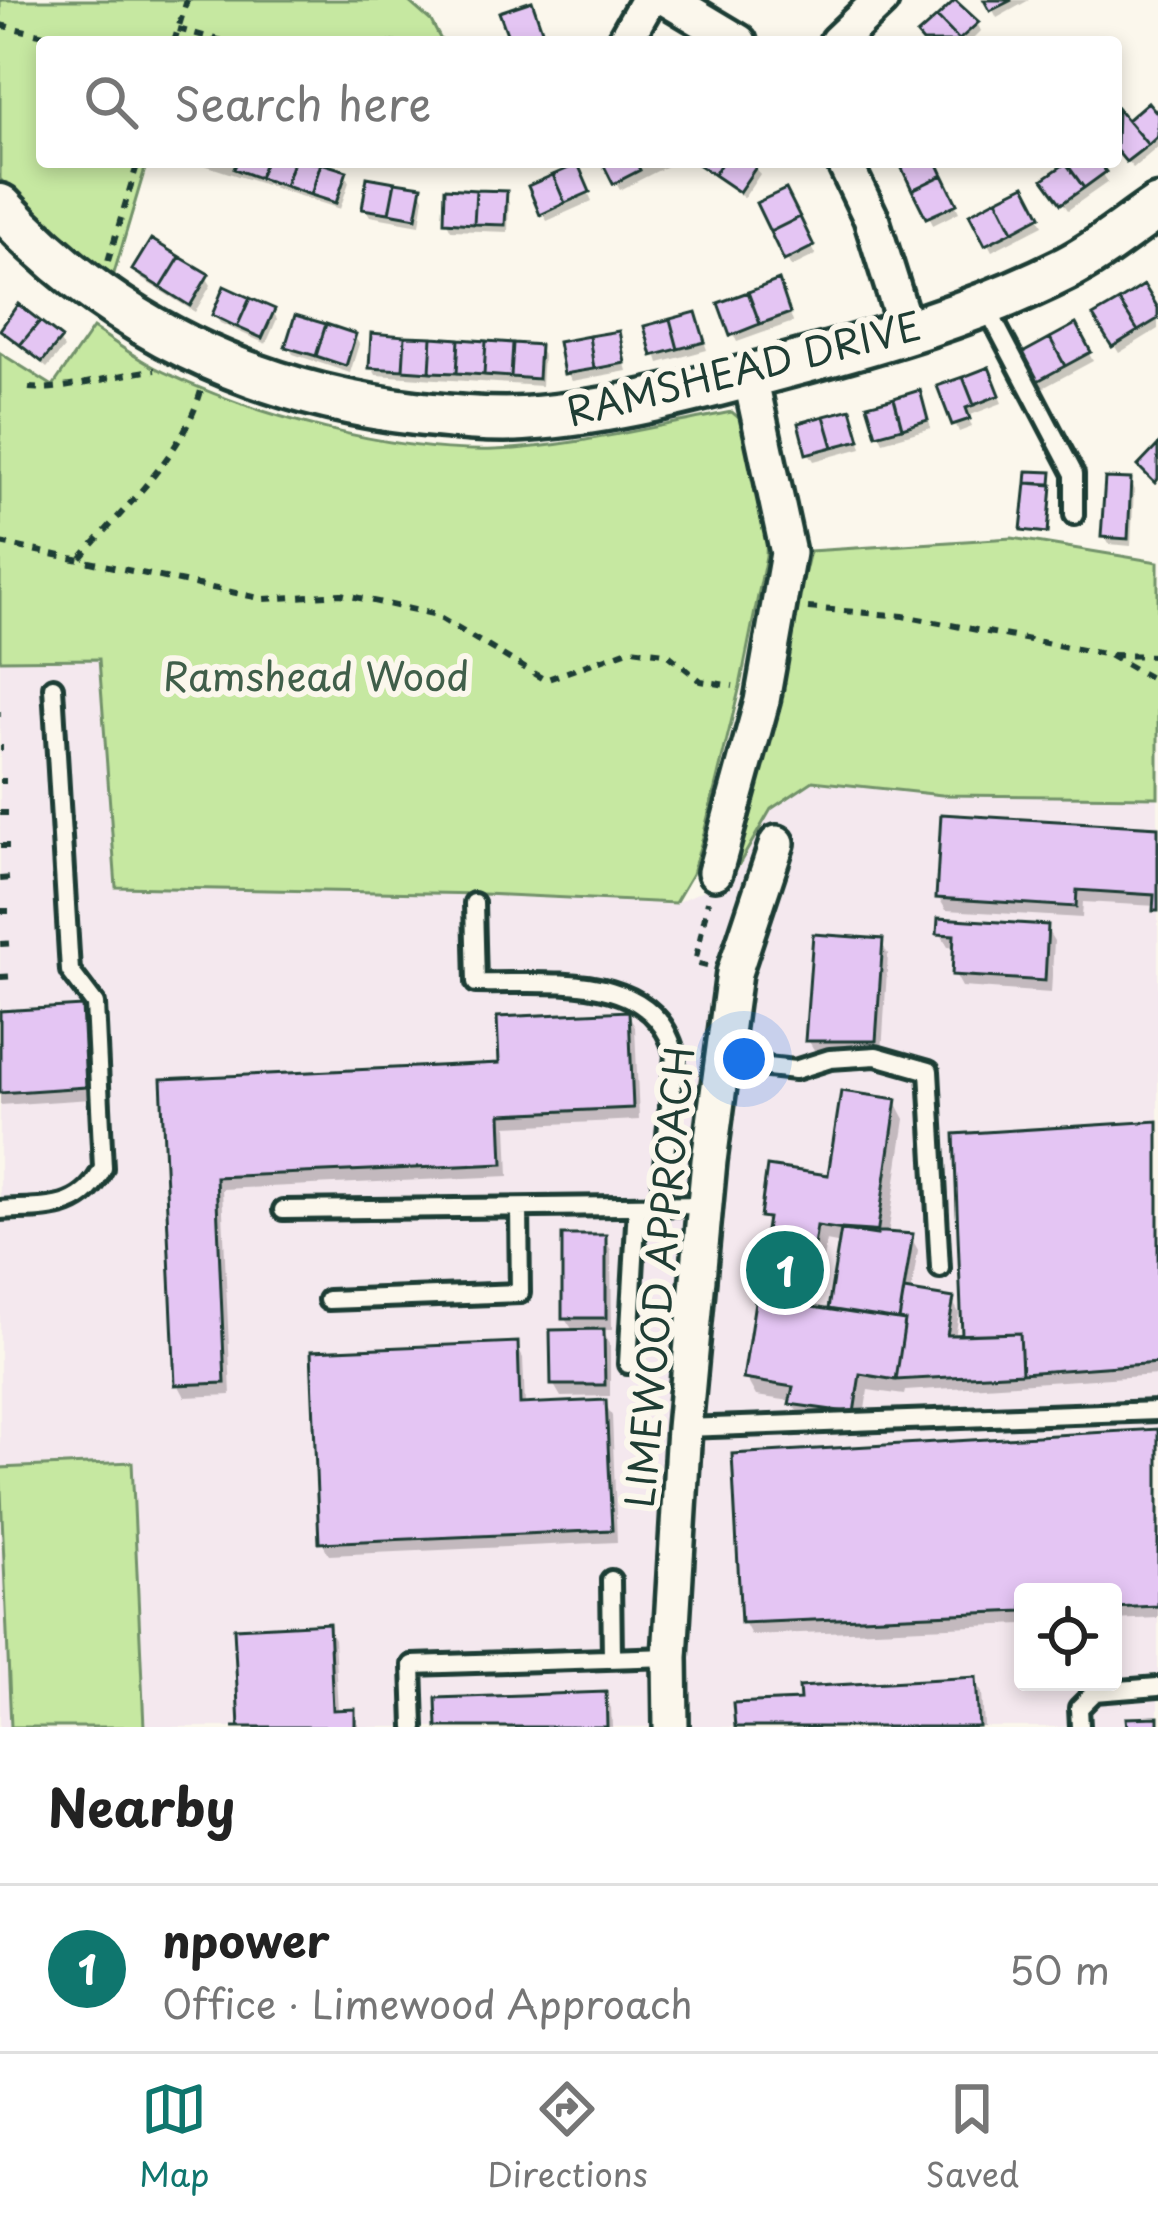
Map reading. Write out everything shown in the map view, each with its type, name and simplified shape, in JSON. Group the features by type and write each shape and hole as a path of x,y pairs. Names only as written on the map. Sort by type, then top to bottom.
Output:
{"street":[{"path":"627,36 648,0"},
{"path":"669,0 729,36"},
{"path":"843,36 881,0"},
{"path":"847,168 871,218 908,334"},
{"name":"RAMSHEAD DRIVE","path":"0,206 52,258 98,294 163,335 263,382 372,408 520,419 607,410 908,334 1071,266 1158,208"},
{"path":"715,872 764,691 788,553 750,376"},
{"name":"LIMEWOOD APPROACH","path":"670,1727 684,1428 722,1062 734,973 777,843"}],"lane":[{"path":"986,305 1074,474 1074,515"},
{"path":"0,1210 74,1203 92,1191 103,1168 95,1004 70,970 53,687"},
{"path":"474,903 476,982 616,992 649,1008 670,1032 675,1055 660,1206"},
{"path":"722,1062 795,1070 830,1059 876,1056 929,1072 940,1268"},
{"path":"283,1210 705,1205"},
{"path":"628,1364 638,1206"},
{"path":"328,1300 520,1293 520,1208"},
{"path":"684,1428 1158,1411"},
{"path":"611,1580 612,1658"},
{"path":"414,1727 412,1665 670,1657"},
{"path":"1080,1727 1079,1708 1095,1692 1158,1687"}],"path":[{"path":"176,36 187,0"},
{"path":"0,25 49,36"},
{"path":"178,28 205,36"},
{"path":"98,294 136,168"},
{"path":"81,559 152,476 194,416 209,359"},
{"path":"29,388 50,390 114,374 156,370"},
{"path":"0,543 264,598 341,594 433,614 545,680 632,649 666,653 701,681 764,691"},
{"path":"780,606 903,616 1109,655 1158,656"},
{"path":"1109,655 1158,682"},
{"path":"715,872 695,963 734,973"},
{"path":"0,879 12,878"},
{"path":"0,911 15,910"},
{"path":"0,944 15,944"},
{"path":"0,976 16,976"}],"shaded area":[{"path":"99,659 117,887 675,903 731,878 771,809 813,781 942,795 1158,797 1158,1727 0,1727 0,660"}],"green space":[{"path":"0,0 407,0 431,21 439,36 36,36 36,168 145,168 112,280 0,179"},
{"name":"Ramshead Wood","path":"93,328 155,368 240,403 325,429 413,445 525,448 732,412 746,424 768,506 766,556 703,837 692,874 675,903 116,887 99,659 0,660 0,353 53,386"},
{"path":"1012,538 1158,562 1158,797 942,795 813,781 771,809 731,878 810,551"},
{"path":"132,1462 144,1727 11,1727 0,1468"}],"building":[{"path":"955,0 979,22 963,36 955,36 937,17"},
{"path":"984,0 1012,0 990,11"},
{"path":"532,1 543,33 508,36 499,12"},
{"path":"937,17 955,36 918,36"},
{"path":"1148,102 1158,114 1158,136 1148,145 1127,120"},
{"path":"1122,114 1148,145 1126,162 1122,157"},
{"path":"234,168 263,168 259,178"},
{"path":"263,168 291,168 285,186 259,178"},
{"path":"291,168 319,168 311,195 285,186"},
{"path":"319,168 347,171 336,203 311,195"},
{"path":"580,168 590,192 565,203 553,175"},
{"path":"605,168 639,168 640,170 613,184"},
{"path":"718,168 755,168 739,192 714,175"},
{"path":"902,168 940,168 943,175 912,190"},
{"path":"1059,168 1070,168 1084,188 1061,204 1043,179"},
{"path":"1070,168 1103,168 1106,172 1084,188"},
{"path":"553,175 565,203 540,215 528,186"},
{"path":"943,175 957,204 926,218 912,190"},
{"path":"367,177 395,182 389,213 362,209"},
{"path":"395,182 422,186 416,218 389,213"},
{"path":"1025,185 1041,216 1013,231 997,199"},
{"path":"445,188 476,190 474,224 444,222"},
{"path":"786,189 800,217 770,232 756,203"},
{"path":"476,190 507,191 505,225 474,224"},
{"path":"997,199 1013,231 985,245 969,214"},
{"path":"800,217 814,246 784,261 770,232"},
{"path":"151,239 180,257 161,288 132,270"},
{"path":"180,257 209,274 190,306 161,288"},
{"path":"779,280 790,313 760,324 748,292"},
{"path":"1144,285 1158,308 1158,319 1138,331 1119,301"},
{"path":"224,286 250,298 237,327 212,315"},
{"path":"748,292 760,324 730,336 718,303"},
{"path":"250,298 275,309 262,338 237,327"},
{"path":"1119,301 1138,331 1112,347 1093,316"},
{"path":"18,304 40,321 20,345 0,330"},
{"path":"696,312 705,342 678,349 670,319"},
{"path":"295,315 326,324 316,356 285,347"},
{"path":"670,319 678,349 652,356 644,326"},
{"path":"40,321 62,338 42,362 20,345"},
{"path":"326,324 356,334 346,366 316,356"},
{"path":"1076,324 1091,352 1065,366 1050,338"},
{"path":"619,331 625,363 594,369 589,336"},
{"path":"371,333 405,336 403,370 369,368"},
{"path":"405,336 432,337 430,372 403,370"},
{"path":"589,336 594,369 564,374 558,342"},
{"path":"432,337 459,339 457,373 430,372"},
{"path":"1050,338 1065,366 1032,384 1017,356"},
{"path":"459,339 486,341 484,375 457,373"},
{"path":"486,341 513,343 511,377 484,375"},
{"path":"513,343 540,345 538,379 511,377"},
{"path":"989,367 1000,395 974,405 963,377"},
{"path":"963,377 974,405 966,408 970,419 952,425 937,386"},
{"path":"920,390 928,420 902,428 894,398"},
{"path":"894,398 902,428 876,435 867,405"},
{"path":"851,409 860,440 833,447 824,416"},
{"path":"824,416 833,447 806,454 798,423"},
{"path":"1158,445 1158,479 1155,483 1138,466"},
{"path":"1027,471 1052,472 1051,484 1026,483"},
{"path":"1105,478 1131,479 1128,539 1101,537"},
{"path":"1026,483 1052,485 1048,533 1021,530"},
{"path":"941,814 1158,827 1158,911 1153,911 1154,895 1077,890 1076,907 936,898"},
{"path":"938,918 1048,925 1045,981 952,975 954,935 937,934"},
{"path":"813,934 883,939 876,1041 805,1041"},
{"path":"82,1006 86,1087 0,1093 0,1011"},
{"path":"629,1011 633,1108 501,1114 503,1164 216,1177 225,1383 175,1385 161,1079 499,1063 497,1017"},
{"path":"841,1091 897,1099 877,1235 817,1226 805,1306 905,1321 896,1380 860,1374 854,1413 789,1404 793,1387 743,1379 768,1218 760,1217 767,1166 828,1175"},
{"path":"1158,1121 1158,1363 1022,1373 1020,1333 962,1335 954,1134"},
{"path":"841,1229 913,1234 899,1320 828,1309"},
{"path":"562,1235 606,1235 606,1318 562,1318"},
{"path":"904,1290 954,1298 947,1335 1020,1333 1022,1373 896,1380 905,1321 899,1320"},
{"path":"604,1329 605,1385 551,1385 550,1330"},
{"path":"518,1342 520,1404 606,1400 612,1530 319,1543 311,1351"},
{"path":"1158,1429 1158,1606 1122,1608 1122,1583 1014,1583 1014,1611 741,1623 732,1454"},
{"path":"329,1623 333,1710 355,1709 355,1727 239,1727 234,1628"},
{"path":"976,1677 979,1727 735,1727 733,1703 800,1700 799,1687"},
{"path":"606,1692 607,1727 437,1727 436,1698"},
{"path":"1158,1717 1158,1727 1127,1727 1126,1718"}],"place":[{"name":"npower","path":"785,1270"}]}
